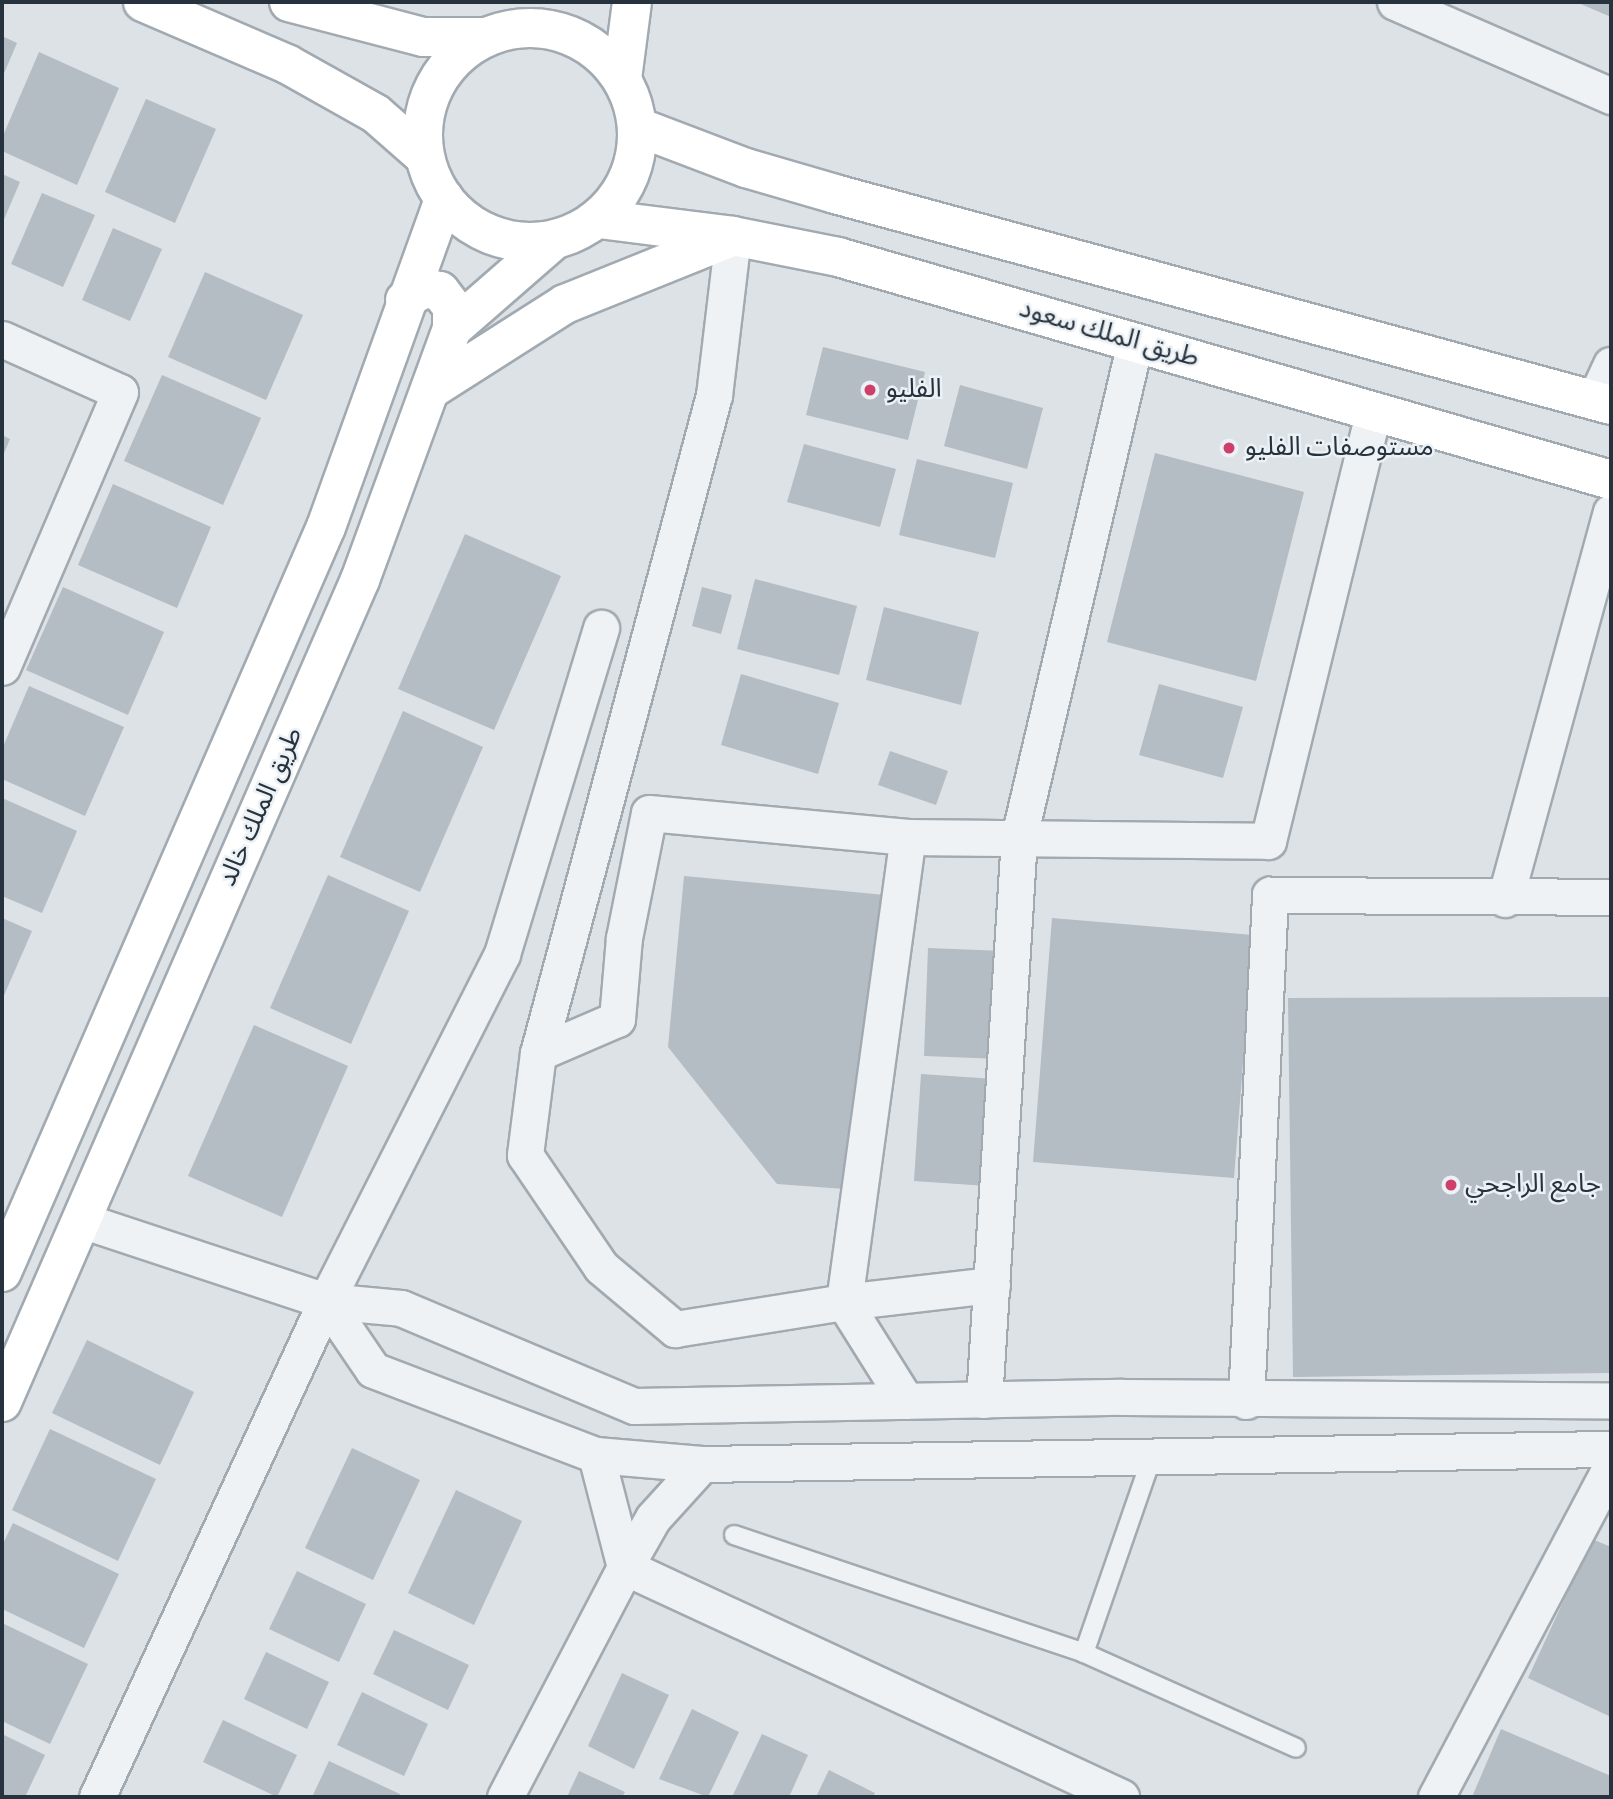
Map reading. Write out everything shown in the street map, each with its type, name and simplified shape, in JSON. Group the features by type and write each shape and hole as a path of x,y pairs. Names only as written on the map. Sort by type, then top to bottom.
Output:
{"main road":[{"path":"143,2 287,64 376,114 424,156 444,199 474,227 512,242 553,241 599,219 622,193 635,162 638,127 622,79 600,54 573,37 508,23 423,37 289,2"},
{"path":"622,79 632,2"},
{"path":"424,156 424,120 435,86 456,57 508,23"},
{"path":"638,127 746,168 835,194 1603,403"},
{"name":"طريق الملك خالد","path":"2,1272 326,527 405,300 444,199"},
{"name":"طريق الملك سعود","path":"599,219 733,236 838,257 1611,480"},
{"path":"430,390 565,304 733,236"},
{"name":"طريق الملك خالد","path":"2,1402 360,580 452,329 553,241"},
{"path":"405,300 425,288 440,291 452,307 452,329"}],"street":[{"path":"1407,4 1611,96"},
{"path":"733,236 714,395 538,1053 525,1155 601,1267 675,1329 844,1302 992,1285"},
{"path":"2,339 120,392 2,667"},
{"path":"984,1400 1019,837 1135,342"},
{"path":"1603,403 1611,365"},
{"path":"538,1053 617,1019 624,938 649,813 908,837 1268,841 1374,411"},
{"path":"1505,899 1609,529"},
{"path":"97,1797 326,1301 502,954 601,628"},
{"path":"906,1401 844,1302 908,837"},
{"path":"1246,1401 1270,895 1505,899 1611,897"},
{"path":"81,1220 326,1301 401,1308 634,1406 984,1400 1611,1400"},
{"path":"326,1301 373,1370 596,1455 702,1464 1150,1459 1611,1449"},
{"path":"596,1455 625,1567"},
{"path":"505,1797 653,1518 702,1464"},
{"path":"1436,1797 1611,1466"},
{"path":"625,1567 1121,1797"}],"lane":[{"path":"1084,1653 1150,1459"},
{"path":"734,1535 1084,1653 1296,1748"}],"building":[{"path":"1576,2 1611,2 1611,17"},
{"path":"2,36 17,43 2,78"},
{"path":"39,52 119,88 77,185 2,151 2,138"},
{"path":"146,99 216,129 175,223 105,192"},
{"path":"2,174 20,182 2,224"},
{"path":"42,193 95,215 63,287 11,264"},
{"path":"113,228 162,249 130,321 82,300"},
{"path":"205,272 303,315 266,400 168,357"},
{"path":"823,347 925,372 908,440 806,415"},
{"path":"162,375 261,418 223,505 124,461"},
{"path":"960,385 1043,408 1027,469 944,446"},
{"path":"2,435 10,439 2,458"},
{"path":"804,444 896,469 880,527 787,502"},
{"path":"1155,453 1304,492 1256,681 1107,642"},
{"path":"917,459 1013,483 995,558 899,535"},
{"path":"113,484 211,527 177,608 78,565"},
{"path":"465,534 561,576 494,730 398,689"},
{"path":"755,579 857,606 839,675 737,649"},
{"path":"63,587 164,632 128,715 26,670"},
{"path":"702,587 732,595 721,634 692,626"},
{"path":"884,607 979,632 961,705 866,680"},
{"path":"741,674 839,703 818,774 721,745"},
{"path":"1159,684 1243,707 1223,778 1139,755"},
{"path":"29,686 124,727 85,816 2,779 2,749"},
{"path":"403,711 483,747 420,892 340,857"},
{"path":"890,751 948,771 936,805 878,785"},
{"path":"2,798 77,831 42,913 2,896"},
{"path":"328,875 409,911 351,1044 270,1008"},
{"path":"684,876 885,895 858,1190 777,1184 668,1047"},
{"path":"2,918 32,931 2,1000"},
{"path":"1052,918 1253,935 1234,1178 1033,1162"},
{"path":"928,948 1003,951 1000,1059 924,1056"},
{"name":"جامع الراجحي","path":"1611,997 1611,1373 1293,1377 1288,998"},
{"path":"254,1025 348,1066 282,1217 188,1176"},
{"path":"921,1074 994,1079 987,1186 914,1181"},
{"path":"87,1340 194,1392 160,1465 52,1413"},
{"path":"50,1429 156,1479 118,1561 12,1510"},
{"path":"352,1448 420,1480 373,1580 305,1548"},
{"path":"456,1490 522,1521 474,1625 408,1593"},
{"path":"13,1523 119,1574 84,1648 2,1609 2,1546"},
{"path":"1592,1539 1611,1547 1611,1717 1528,1678"},
{"path":"297,1571 366,1604 339,1662 269,1629"},
{"path":"2,1623 88,1664 50,1744 2,1721"},
{"path":"394,1630 469,1665 448,1710 373,1674"},
{"path":"266,1652 329,1682 307,1729 244,1699"},
{"path":"622,1673 669,1695 634,1769 588,1746"},
{"path":"362,1692 428,1724 404,1776 337,1745"},
{"path":"692,1709 739,1732 708,1797 659,1779"},
{"path":"223,1720 297,1755 277,1797 203,1762"},
{"path":"1501,1729 1611,1776 1611,1797 1472,1797"},
{"path":"2,1734 45,1755 25,1797 2,1797"},
{"path":"762,1734 808,1755 789,1797 732,1797"},
{"path":"329,1761 400,1794 399,1797 312,1797"},
{"path":"829,1770 875,1793 873,1797 816,1797"},
{"path":"579,1771 625,1792 622,1797 567,1797"}],"place":[{"name":"الفليو","path":"870,390"},
{"name":"مستوصفات الفليو","path":"1229,448"},
{"name":"جامع الراجحي","path":"1451,1185"}]}
